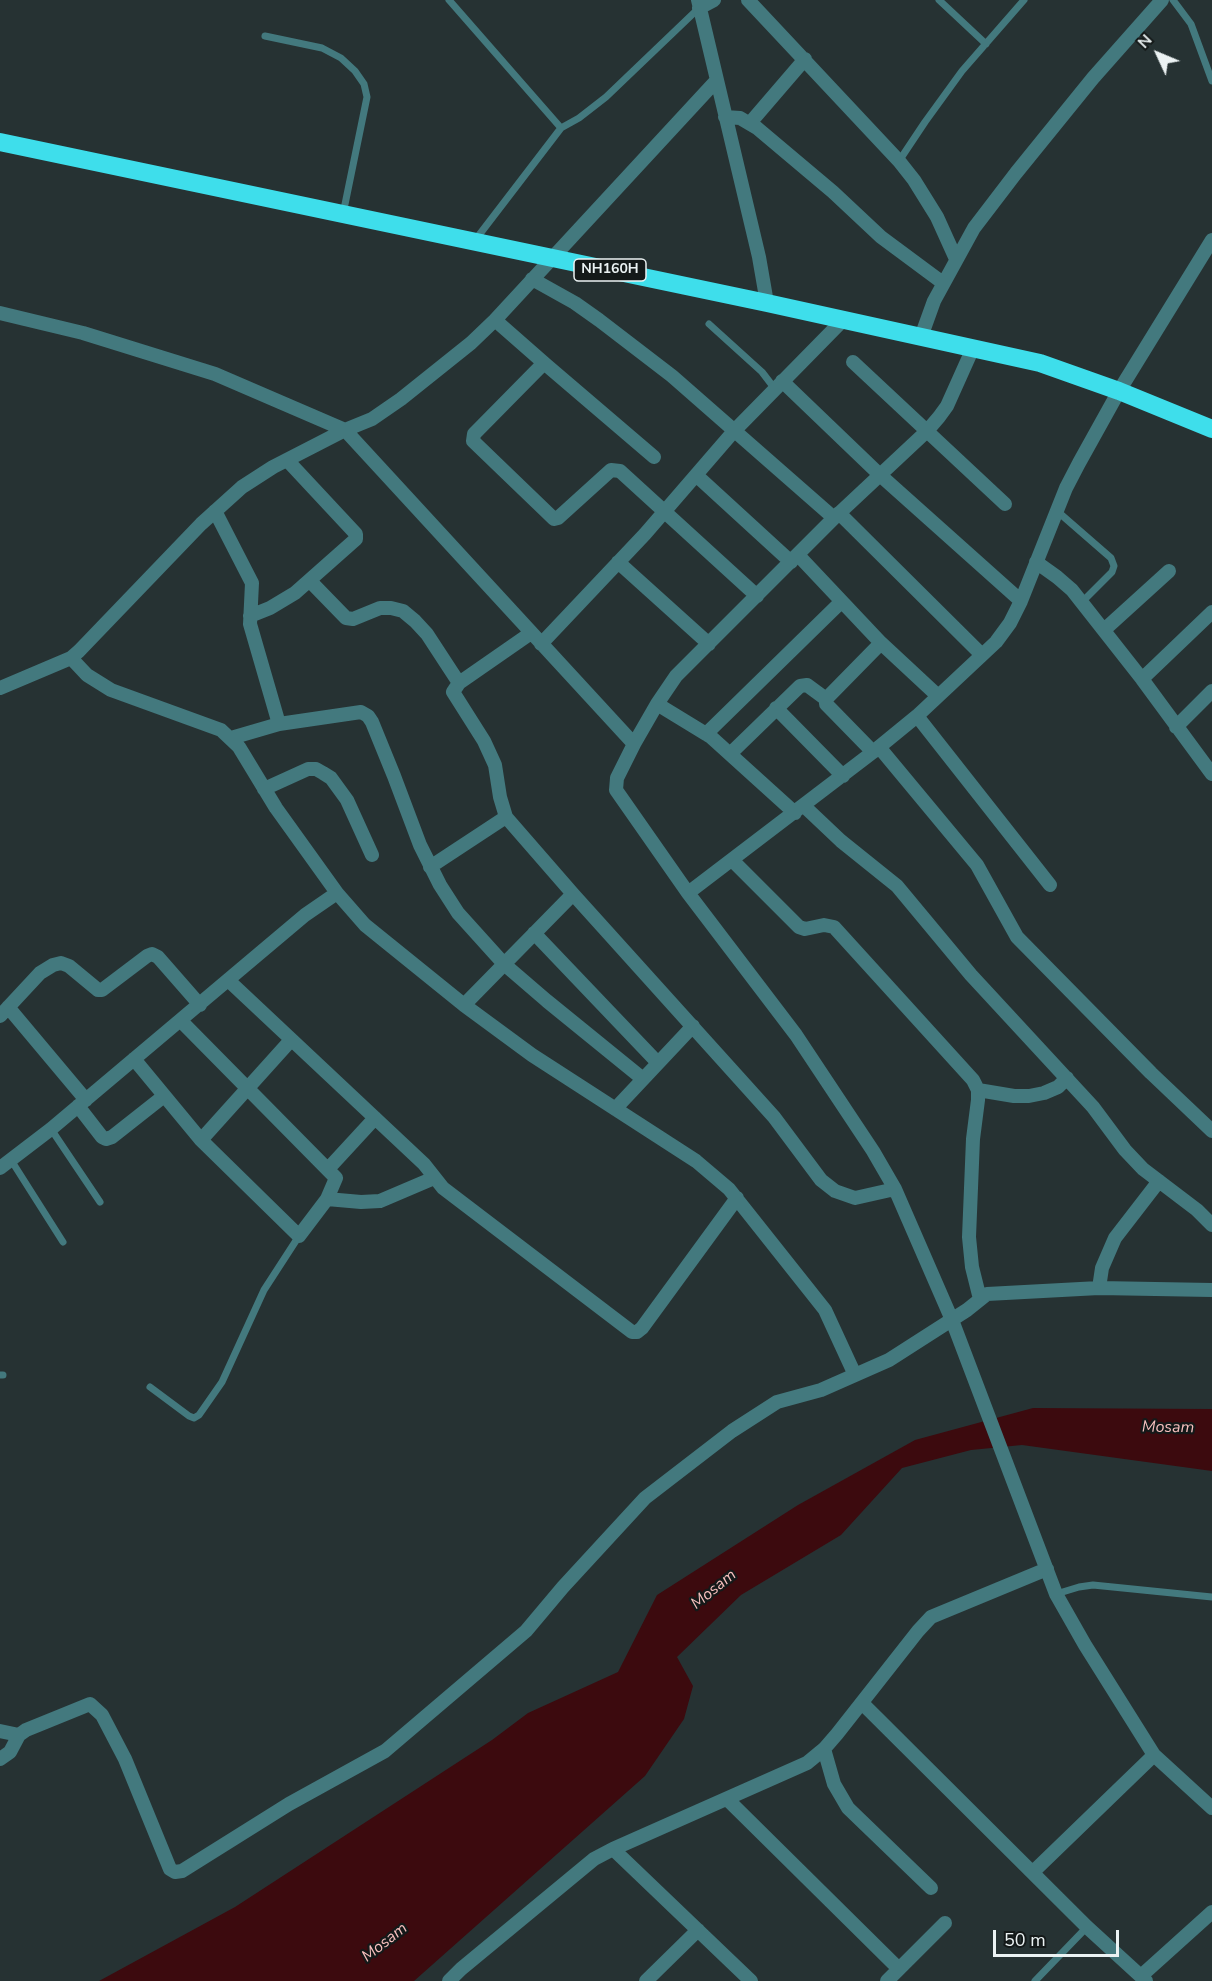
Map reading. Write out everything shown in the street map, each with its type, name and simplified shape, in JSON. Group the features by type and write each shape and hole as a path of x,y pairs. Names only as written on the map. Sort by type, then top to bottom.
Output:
{"highway":[{"name":"NH160H","path":"0,142 475,241 1040,363 1119,391 1212,429"}],"street":[{"path":"714,0 699,4 759,257 766,303"},
{"path":"748,0 899,161 937,217 957,259"},
{"path":"921,337 934,301 974,228 1093,78 1162,0"},
{"path":"750,123 805,59"},
{"path":"0,688 71,658 215,511 243,487 287,460 345,430 372,419 471,343 495,320 716,81"},
{"path":"725,117 740,118 750,123 881,237 943,284"},
{"path":"688,893 876,750 917,716 996,642 1010,623 1021,601 1079,463 1119,391 1212,240"},
{"path":"532,279 599,320 672,376 837,515 982,655"},
{"path":"0,313 83,333 215,374 345,430 634,744"},
{"path":"495,320 654,457"},
{"path":"541,644 664,511 734,430 843,320"},
{"path":"973,348 947,406 927,431 837,515 676,676 634,744 617,778 616,790 688,893 796,1035 873,1151 895,1189 952,1320 1056,1594 1084,1645 1154,1755 1212,1807"},
{"path":"853,362 1005,504"},
{"path":"544,363 474,434 472,441 554,519 558,518 611,470 620,471 757,596"},
{"path":"778,385 1021,601"},
{"path":"250,616 270,608 295,593 353,542 356,534 287,460"},
{"path":"696,475 795,559 938,696"},
{"path":"215,511 252,583 250,616 252,632 279,724"},
{"path":"618,562 709,644"},
{"path":"1036,562 1072,590 1082,602 1212,774"},
{"path":"1104,630 1169,571"},
{"path":"310,581 346,618 353,619 380,608 403,611 427,634 459,682"},
{"path":"706,734 842,602"},
{"path":"1142,679 1212,612"},
{"path":"531,633 459,682 453,692 484,741 495,765 506,817 774,1117 821,1180 835,1191 855,1198 895,1189"},
{"path":"826,699 881,643"},
{"path":"71,658 87,675 111,690 212,726 231,738 337,893 353,913 382,940 532,1055 696,1161 712,1174 737,1198 825,1310 855,1375"},
{"path":"731,753 800,686 807,685 826,699 826,704 876,750 977,865 1017,937 1151,1073 1212,1131"},
{"path":"1176,727 1212,691"},
{"path":"657,704 706,734 828,829 858,856 888,877 971,975 1105,1121 1125,1150 1143,1169 1197,1210 1212,1225"},
{"path":"776,708 843,776"},
{"path":"231,738 279,724 361,712 368,716 430,867 458,913 504,964 643,1079"},
{"path":"917,716 1050,885"},
{"path":"264,789 308,769 323,772 331,778 347,800 372,855"},
{"path":"430,867 506,817"},
{"path":"732,860 799,927 806,929 824,925 834,927 974,1080 978,1090 973,1139 969,1237 972,1267 980,1299"},
{"path":"6,1164 51,1130 305,915 337,893"},
{"path":"464,1005 573,894"},
{"path":"534,933 658,1063"},
{"path":"164,1096 112,1137 106,1139 102,1137 82,1103 4,1012 40,973 53,965 61,963 69,966 98,990 102,990 152,954 158,957 200,1005"},
{"path":"228,980 424,1164 434,1178 454,1197 632,1332 637,1332 642,1328 737,1198"},
{"path":"134,1059 201,1140 299,1236 327,1198 336,1178 181,1021"},
{"path":"615,1109 693,1026"},
{"path":"201,1140 291,1040"},
{"path":"978,1090 1029,1096 1058,1087 1067,1078"},
{"path":"328,1169 375,1118"},
{"path":"327,1198 361,1202 380,1201 434,1178"},
{"path":"1099,1288 1102,1268 1115,1238 1159,1181"},
{"path":"0,1759 10,1752 19,1735 31,1728 90,1704 95,1707 102,1715 125,1759 170,1869 175,1872 182,1871 289,1804 385,1751 526,1631 645,1498 732,1431 777,1402 821,1390 889,1360 967,1310 987,1294 1099,1288 1212,1290"},
{"path":"450,1981 461,1969 594,1859 807,1763 824,1749 918,1631 932,1617 1047,1569"},
{"path":"862,1703 1087,1927 1144,1978 1212,1912"},
{"path":"0,1731 19,1735"},
{"path":"824,1749 834,1784 848,1808 931,1888"},
{"path":"1033,1872 1154,1755"},
{"path":"727,1799 899,1969"},
{"path":"613,1849 751,1981"},
{"path":"887,1981 945,1923"},
{"path":"646,1981 698,1930"}],"lane":[{"path":"449,0 561,128"},
{"path":"939,0 986,44"},
{"path":"899,161 942,98 1024,0"},
{"path":"1173,0 1191,24 1212,81"},
{"path":"475,241 561,128 579,118 606,97 699,4"},
{"path":"265,36 322,48 341,58 355,71 364,84 367,97 343,214"},
{"path":"709,324 778,385"},
{"path":"1057,511 1111,558 1114,566 1112,572 1082,602"},
{"path":"51,1130 100,1202"},
{"path":"6,1164 63,1242"},
{"path":"150,1387 189,1416 194,1418 199,1415 222,1382 264,1290 299,1236"},
{"path":"1056,1594 1093,1585 1212,1597"},
{"path":"1035,1981 1087,1927"}],"water":[{"name":"Mosam","path":"1033,1408 1212,1409 1212,1471 1022,1445 971,1450 902,1468 841,1535 741,1595 677,1657 693,1686 684,1719 645,1776 414,1981 99,1981 235,1907 492,1740 528,1713 618,1672 657,1595 798,1505 915,1440"}]}
